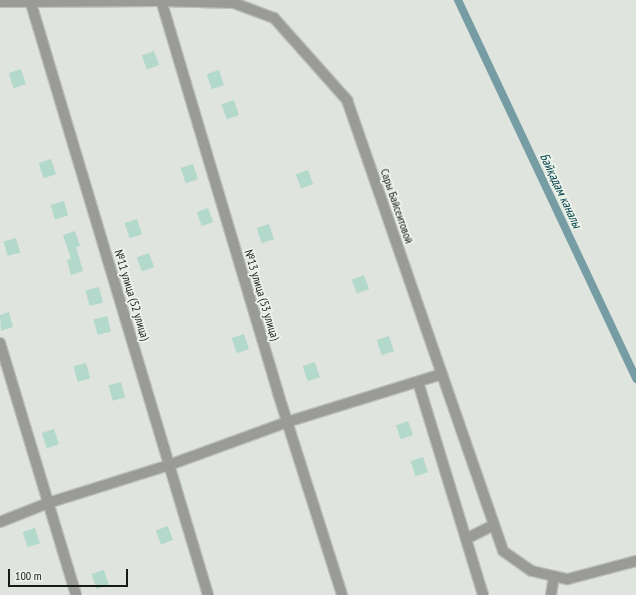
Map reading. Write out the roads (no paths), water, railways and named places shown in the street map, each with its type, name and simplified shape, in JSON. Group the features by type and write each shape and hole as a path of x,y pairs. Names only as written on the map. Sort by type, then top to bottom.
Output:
{"street":[{"name":"Сары Байсеитовой","path":"0,2 161,0 237,2 274,18 347,100 503,551 532,571 568,579 636,561"},
{"name":"№13 улица (53 улица)","path":"161,0 288,422 342,595"},
{"name":"№11 улица (52 улица)","path":"30,1 208,595"},
{"path":"0,343 76,595"},
{"path":"0,522 48,503 169,465 288,422 442,374"},
{"path":"418,382 483,595"},
{"path":"466,539 494,525"},
{"path":"551,595 554,576"}],"waterway":[{"name":"Байқадам каналы","path":"458,0 636,379"}]}
